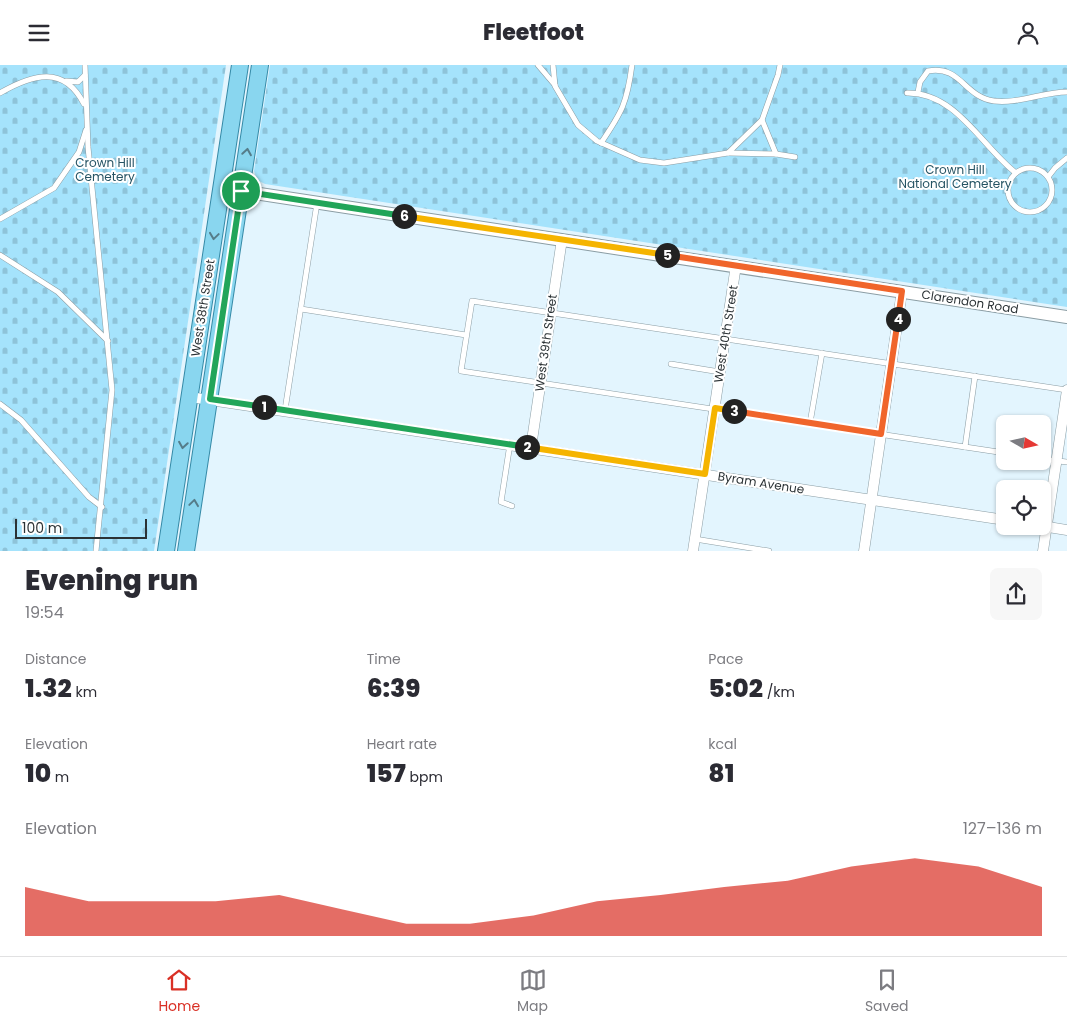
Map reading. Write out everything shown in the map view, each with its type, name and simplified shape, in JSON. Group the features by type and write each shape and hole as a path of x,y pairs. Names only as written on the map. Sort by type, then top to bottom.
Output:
{"main road":[{"name":"West 38th Street","path":"166,551 240,65"},
{"name":"West 38th Street","path":"186,551 260,65"}],"street":[{"name":"Clarendon Road","path":"221,188 736,265 1067,317"},
{"name":"West 39th Street","path":"531,447 562,239"},
{"name":"West 40th Street","path":"693,551 736,265"},
{"path":"864,551 902,291"},
{"path":"1051,503 1062,462 1067,390"},
{"name":"Byram Avenue","path":"190,397 996,519"},
{"path":"1051,527 1067,529"},
{"path":"1043,551 1044,535"}],"lane":[{"path":"85,65 85,106 89,159 112,390 102,507 96,551"},
{"path":"538,65 555,86 578,125 601,143 640,160 664,163 728,153 776,154 795,157"},
{"path":"553,65 555,86"},
{"path":"601,143 617,121 626,100 632,65"},
{"path":"728,153 762,119 780,65"},
{"path":"918,93 920,82 928,71 941,69 951,71 971,91 994,101 1067,92"},
{"path":"65,81 78,82 85,74"},
{"path":"0,93 38,75 55,75 78,90 85,106"},
{"path":"907,93 918,93 940,100 1016,173"},
{"path":"762,119 776,154"},
{"path":"0,219 54,188 79,152 87,127"},
{"path":"79,152 89,159"},
{"path":"1048,177 1054,167 1067,158"},
{"path":"1032,168 1038,169 1048,177 1052,191 1047,204 1035,211 1028,212 1020,209 1010,199 1009,187 1016,173 1032,168"},
{"path":"285,410 317,203"},
{"path":"0,255 58,292 108,341"},
{"path":"996,452 461,371 472,301 1067,390"},
{"path":"301,309 466,335"},
{"path":"810,423 822,353"},
{"path":"671,364 720,372"},
{"path":"966,447 976,376"},
{"path":"0,404 21,420 95,503 102,507"},
{"path":"510,444 501,503 512,505"},
{"path":"695,539 769,551"}],"green space":[{"name":"Crown Hill Cemetery","path":"0,65 226,65 154,551 0,551"},
{"name":"Crown Hill National Cemetery","path":"270,65 1067,65 1067,307 265,184 257,180 254,171"}],"route":[{"path":"241,191 902,291 881,434 715,408 705,474 210,399 241,191"}]}
